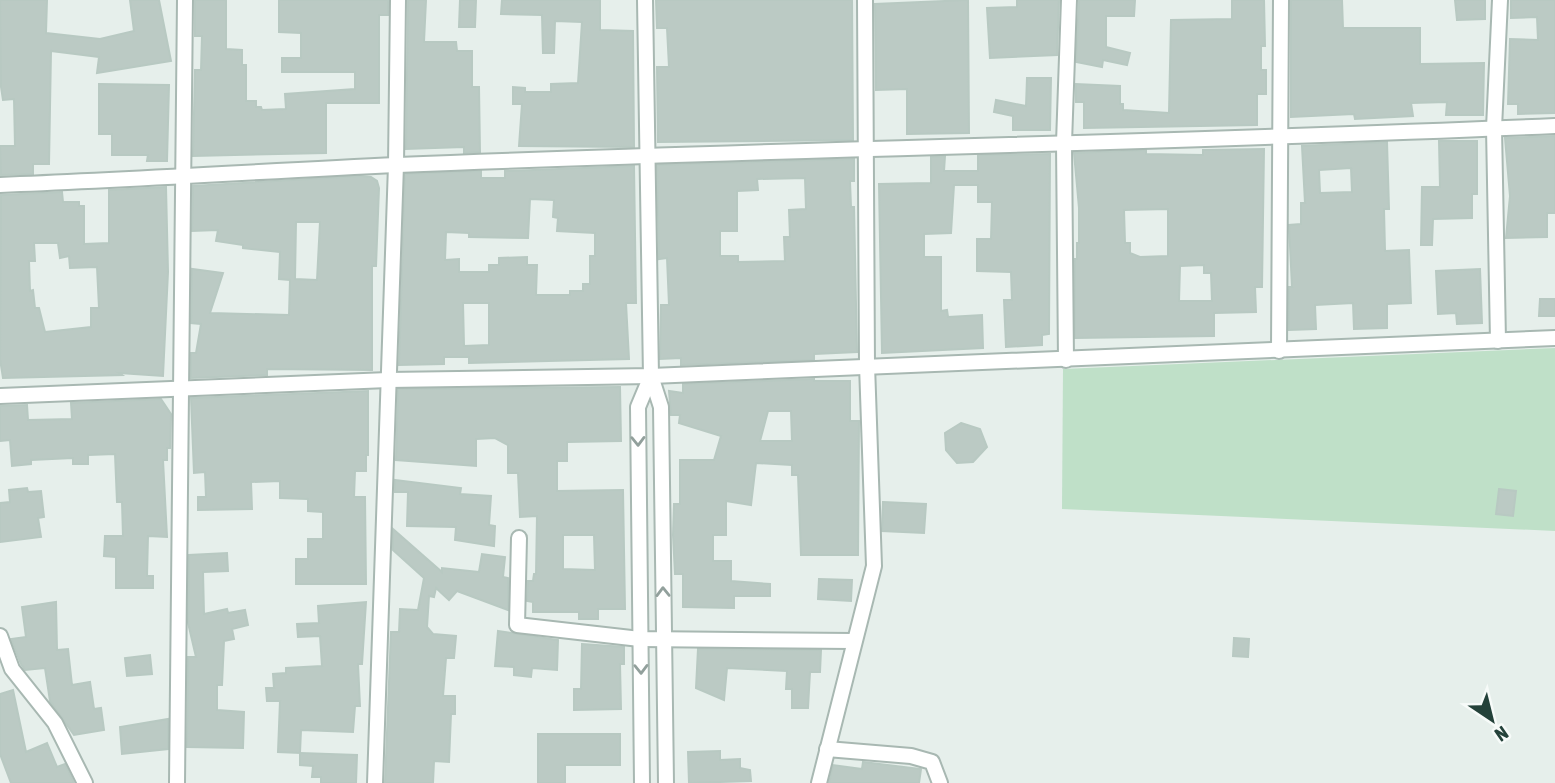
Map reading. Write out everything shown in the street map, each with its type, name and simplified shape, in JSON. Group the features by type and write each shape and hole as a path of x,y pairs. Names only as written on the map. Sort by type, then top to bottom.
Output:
{"street":[{"path":"177,783 185,0"},
{"path":"376,783 396,165 398,0"},
{"path":"645,0 651,376 661,407 666,783"},
{"path":"819,783 853,640 874,566 867,365 865,0"},
{"path":"1066,360 1064,143 1069,0"},
{"path":"1279,351 1281,0"},
{"path":"1499,341 1494,128 1500,0"},
{"path":"0,185 183,178 396,165 1280,138 1555,126"},
{"path":"0,396 388,380 651,376 1555,338"},
{"path":"642,783 638,407 651,376"},
{"path":"519,538 517,625 640,639 853,640"},
{"path":"0,636 6,670 55,723 85,783"},
{"path":"827,749 911,756 932,762 940,783"}],"green space":[{"path":"1555,348 1555,531 1062,509 1063,369"}],"building":[{"path":"0,0 47,0 46,33 100,39 134,31 130,0 159,0 171,61 97,73 99,57 51,51 49,164 33,164 33,174 1,175 0,146 15,146 14,99 3,100 1,87"},
{"path":"195,0 226,0 226,49 242,50 242,65 246,65 246,101 256,101 256,107 261,107 262,110 286,109 285,94 355,89 355,72 282,72 282,58 301,58 301,33 279,32 279,0 388,0 388,15 379,15 379,103 326,103 326,153 193,156 195,70 201,70 202,36 195,36"},
{"path":"408,0 426,0 424,42 456,42 457,51 472,51 472,87 479,87 480,152 464,153 464,147 406,149"},
{"path":"460,0 476,0 475,27 459,27"},
{"path":"502,0 600,0 600,30 633,31 634,147 519,146 522,104 513,104 513,87 525,88 525,92 551,92 551,84 578,83 582,22 555,21 554,53 543,53 542,15 501,14"},
{"path":"656,0 852,0 853,140 658,142 657,67 669,67 667,28 657,28"},
{"path":"968,0 969,133 907,134 907,89 876,90 875,4"},
{"path":"1017,0 1059,0 1057,55 990,58 987,8 1017,7"},
{"path":"1079,0 1135,0 1134,16 1106,16 1106,47 1130,53 1127,65 1103,60 1102,67 1076,62"},
{"path":"1232,0 1264,0 1265,46 1261,46 1261,70 1266,70 1266,94 1257,94 1257,125 1084,128 1084,102 1076,102 1076,84 1120,86 1120,104 1123,104 1123,110 1169,113 1171,20 1232,19"},
{"path":"1291,0 1342,0 1343,28 1420,28 1420,64 1484,63 1483,115 1446,115 1447,102 1411,103 1413,116 1355,119 1354,114 1291,117"},
{"path":"1455,0 1485,0 1485,19 1457,20"},
{"path":"1511,0 1555,0 1555,113 1518,114 1518,104 1508,104 1510,39 1538,40 1537,17 1511,18"},
{"path":"1027,78 1051,78 1050,130 1013,130 1013,116 994,112 996,100 1026,106"},
{"path":"99,84 169,85 167,161 147,161 148,155 112,155 112,134 99,134"},
{"path":"1555,136 1555,213 1547,213 1547,237 1506,238 1510,196 1505,138"},
{"path":"1439,141 1477,141 1477,194 1472,194 1472,218 1433,219 1432,245 1421,245 1422,187 1440,187"},
{"path":"1387,142 1389,209 1384,209 1385,251 1409,250 1411,303 1387,304 1387,328 1354,329 1353,303 1315,305 1316,329 1289,330 1289,287 1292,287 1289,225 1301,224 1301,203 1305,203 1302,146","holes":["1351,168 1352,192 1320,193 1319,170"]},
{"path":"1264,149 1262,287 1255,287 1256,312 1214,313 1214,336 1075,338 1075,259 1079,243 1079,208 1074,153 1146,150 1146,154 1203,155 1203,150","holes":["1168,209 1168,256 1140,257 1130,253 1130,243 1125,243 1124,210","1204,265 1204,273 1211,273 1212,301 1179,301 1180,266"]},
{"path":"1050,154 1049,334 1042,335 1042,345 1006,347 1004,300 1012,300 1011,272 977,271 977,239 991,239 992,202 978,202 978,185 954,185 951,233 924,234 924,257 941,257 941,311 947,310 948,317 982,315 983,348 882,353 879,184 931,183 931,157 945,156 944,171 978,171 978,155"},
{"path":"854,159 854,181 850,181 851,207 854,207 857,352 814,354 814,360 681,365 681,358 660,359 661,305 669,305 667,258 659,259 657,165","holes":["805,178 806,209 789,210 790,237 784,237 785,261 738,262 738,256 720,256 720,231 737,231 737,191 758,190 757,179"]},
{"path":"634,166 636,303 626,303 629,359 469,363 469,357 444,357 444,364 399,365 405,174 481,171 481,178 505,178 505,171","holes":["530,199 554,200 553,217 558,218 557,231 595,233 595,256 590,256 590,284 583,284 583,291 570,291 570,295 536,295 537,265 527,265 527,257 499,258 499,265 489,265 489,272 459,272 459,259 445,260 446,232 469,233 469,237 528,238","463,303 489,303 489,345 464,346"]},
{"path":"360,176 371,177 377,181 376,266 372,266 372,370 267,369 267,375 191,378 191,353 196,353 201,324 191,323 192,269 223,273 210,313 289,315 290,280 279,279 280,252 243,248 243,245 216,241 218,230 192,231 193,186","holes":["296,222 320,222 317,280 295,279"]},
{"path":"166,187 168,272 163,376 119,373 122,375 3,378 0,359 1,195 62,192 63,202 79,202 79,206 84,206 84,244 109,243 109,190","holes":["34,243 58,243 60,258 69,256 70,268 97,267 99,308 91,308 91,327 45,332 39,308 35,308 33,290 30,291 29,261 35,261"]},
{"path":"1480,269 1482,323 1457,324 1456,313 1438,314 1436,271"},
{"path":"1540,299 1555,299 1555,316 1539,316"},
{"path":"814,379 850,381 850,421 859,421 858,555 801,555 798,475 792,475 792,465 756,463 751,505 726,501 726,535 713,535 713,561 731,561 731,581 770,584 770,596 734,596 734,608 683,607 683,574 675,574 673,535 674,504 680,504 680,460 714,460 721,436 679,423 680,415 671,415 669,391 683,393 683,384","holes":["768,411 791,411 792,441 760,441"]},
{"path":"620,387 621,441 567,442 567,461 557,461 557,491 623,490 625,609 598,609 598,619 579,619 579,612 533,612 533,602 527,601 528,581 533,581 536,574 537,516 520,517 518,473 508,473 508,445 495,438 476,439 476,466 396,460 398,389","holes":["563,535 594,535 595,570 563,569"]},
{"path":"368,391 366,471 355,471 354,497 365,497 366,584 296,584 296,559 308,559 308,539 323,539 323,512 308,511 308,499 280,498 280,481 251,482 252,509 198,510 198,497 206,497 205,472 194,473 191,398"},
{"path":"161,399 171,414 170,448 167,448 167,460 163,460 167,537 148,536 147,576 153,576 153,588 116,588 116,557 104,556 105,536 123,536 122,502 117,502 115,454 88,455 88,464 73,464 73,458 31,460 31,464 12,466 10,440 0,441 0,406 27,405 28,420 72,419 71,403"},
{"path":"961,423 980,429 987,447 973,462 957,463 946,450 945,433"},
{"path":"395,480 461,488 460,494 491,496 489,525 495,526 494,546 455,540 456,527 407,526 408,492 395,492"},
{"path":"27,488 28,492 41,491 44,517 38,518 41,537 0,542 0,503 10,502 9,490"},
{"path":"1499,489 1516,491 1513,516 1496,514"},
{"path":"883,502 926,504 924,533 882,531"},
{"path":"393,529 442,572 442,568 479,572 482,554 505,557 503,577 508,578 508,610 457,591 449,600 436,588 434,597 429,596 427,627 433,634 456,636 454,658 446,658 443,696 455,696 455,714 451,714 449,762 434,761 433,783 385,783 391,632 399,632 400,609 418,610 424,578 393,550"},
{"path":"227,553 228,571 203,572 204,614 227,609 228,613 245,610 248,625 232,629 234,639 224,641 222,685 217,685 217,710 244,712 243,748 187,747 188,657 196,657 188,623 189,555"},
{"path":"819,579 852,580 851,601 818,599"},
{"path":"56,602 57,650 68,649 72,685 90,682 94,709 101,708 104,730 74,735 50,701 45,668 25,670 11,639 26,637 22,607"},
{"path":"366,602 362,664 358,664 360,706 355,706 353,732 301,730 300,753 278,752 280,701 267,701 266,688 274,688 273,674 286,673 286,668 322,666 320,636 298,637 297,624 319,623 318,606"},
{"path":"498,631 558,640 557,670 532,668 531,677 514,675 514,667 495,666"},
{"path":"1234,638 1249,639 1248,657 1233,656"},
{"path":"582,644 624,647 624,664 620,664 621,709 574,710 574,689 581,689"},
{"path":"698,649 821,650 820,672 810,672 808,708 792,708 792,689 786,689 787,671 727,668 724,700 696,688"},
{"path":"150,655 152,674 127,676 125,658"},
{"path":"13,690 26,752 47,743 57,767 65,764 74,783 11,783 0,754 0,694"},
{"path":"168,719 168,749 122,754 120,727"},
{"path":"538,734 620,734 620,765 565,765 565,783 538,783"},
{"path":"720,751 720,760 740,759 740,768 750,770 751,781 689,783 688,752"},
{"path":"300,753 357,755 356,783 321,783 321,777 312,777 313,766 300,765"},
{"path":"863,762 921,769 919,783 829,783 833,765 862,769"}]}
